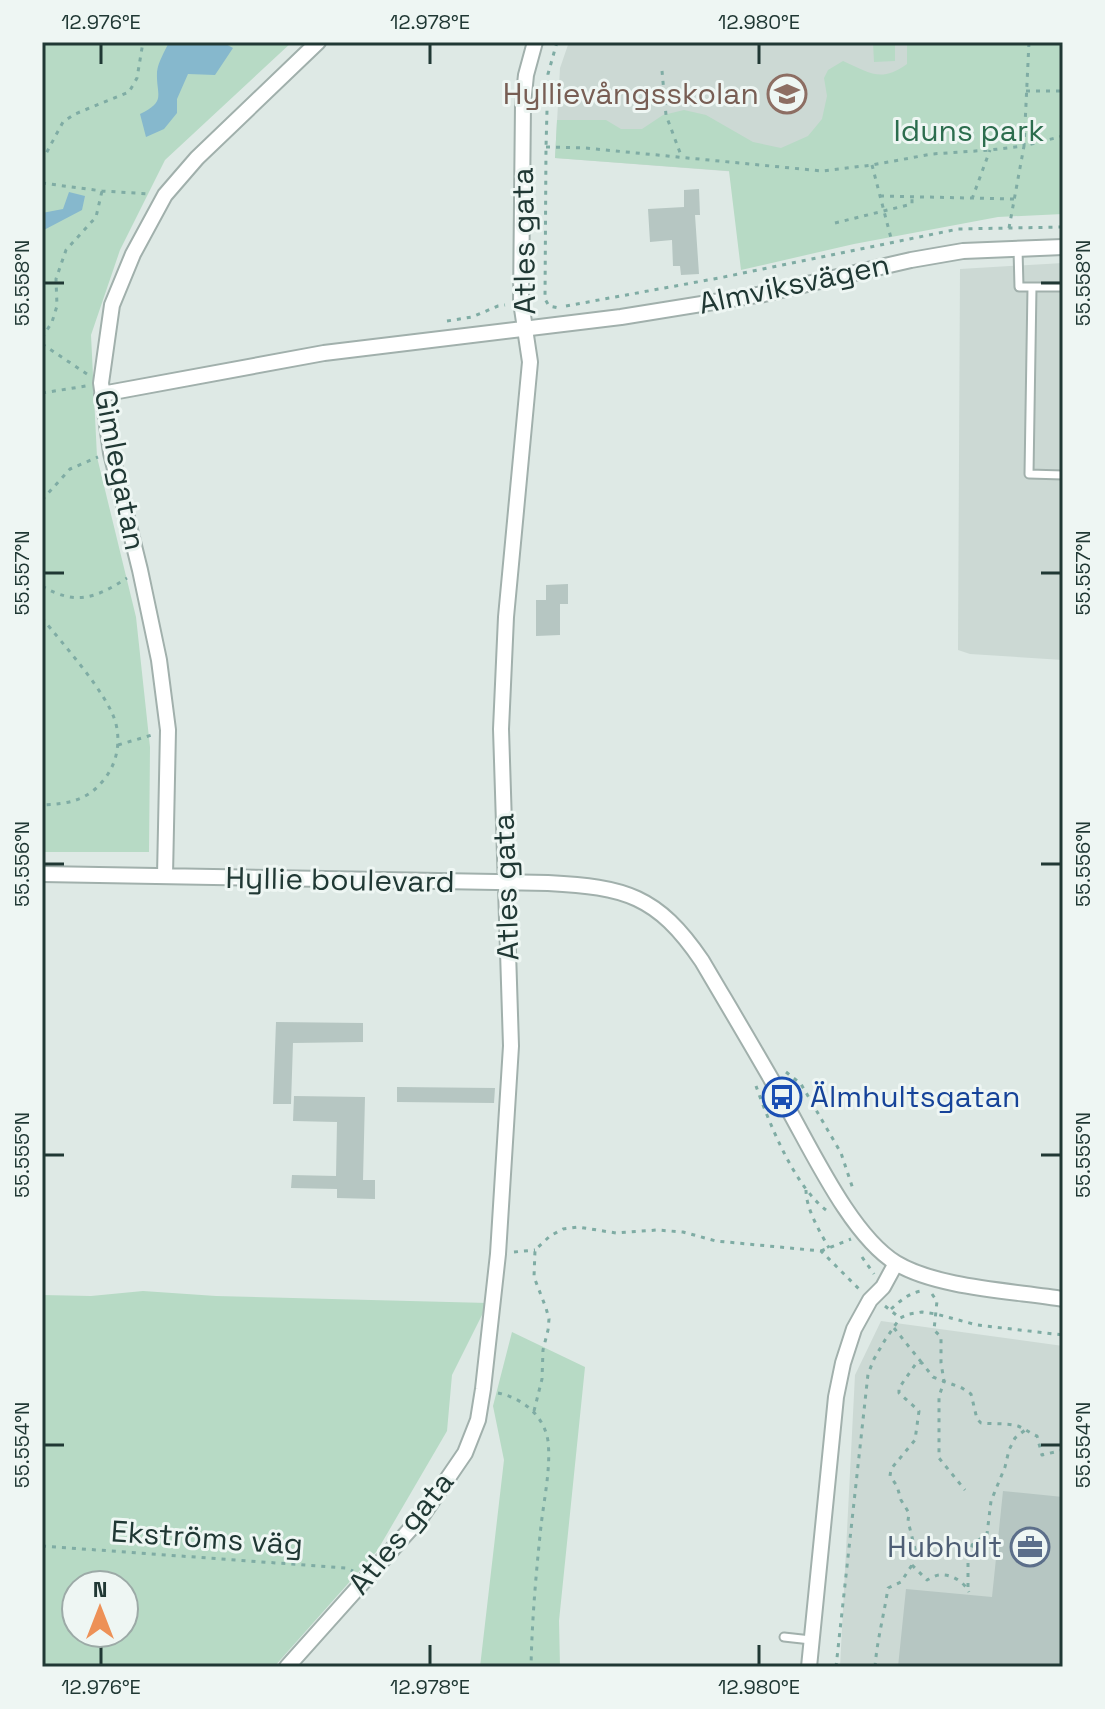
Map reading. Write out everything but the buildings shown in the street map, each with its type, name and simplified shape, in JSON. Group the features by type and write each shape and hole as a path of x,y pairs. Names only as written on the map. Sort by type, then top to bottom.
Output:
{"street":[{"name":"Gimlegatan","path":"165,876 168,730 159,660 111,453 101,389 112,305 133,254 165,195 197,158 318,42"},
{"name":"Atles gata","path":"287,1667 422,1516 465,1453 478,1420 483,1389 498,1254 511,1046 502,716 506,617 530,362 521,302 523,104 526,75 535,42"},
{"name":"Almviksvägen","path":"101,389 324,353 621,317 764,294 963,251 1063,247"},
{"name":"Hyllie boulevard","path":"42,874 585,885 634,897 667,917 685,936 828,1179 864,1234 896,1263 927,1276 953,1283 1063,1299"},
{"path":"809,1667 836,1397 843,1363 854,1329 896,1263"}],"lane":[{"path":"1018,249 1019,287 1063,287"},
{"path":"1032,287 1029,474 1063,475"},
{"path":"784,1637 811,1640"}],"path":[{"path":"42,161 63,122 129,92 137,78 143,42"},
{"path":"557,42 548,74 545,299 549,306 559,308 690,284 958,229 1063,227"},
{"path":"1009,228 1024,146 1029,42"},
{"path":"662,71 666,115 682,158"},
{"path":"1026,91 1063,91"},
{"path":"546,147 822,171 932,154 1024,146 1063,136"},
{"path":"972,199 990,150"},
{"path":"872,165 892,243"},
{"path":"42,183 165,195"},
{"path":"42,338 57,306 56,279 66,250 96,217 102,191"},
{"path":"880,196 1014,199"},
{"path":"835,223 912,204 912,197"},
{"path":"42,344 101,389"},
{"path":"42,500 70,469 111,453"},
{"path":"42,586 74,599 110,589 140,570"},
{"path":"42,618 108,705 116,724 118,745 112,771 86,797 66,804 42,805"},
{"path":"118,745 168,730"},
{"path":"779,1066 801,1084 841,1153 857,1199"},
{"path":"806,1190 813,1219 829,1248"},
{"path":"498,1254 535,1250 563,1229 578,1227 616,1233 683,1232 716,1241 821,1251 864,1234"},
{"path":"534,1411 542,1379 549,1319 534,1277 535,1250"},
{"path":"821,1251 870,1300 891,1309 900,1318"},
{"path":"891,1309 915,1292 927,1291 937,1301 934,1330 941,1337 944,1381 939,1397 939,1458 965,1490"},
{"path":"836,1667 868,1374 900,1318 922,1312 977,1325 1063,1335"},
{"path":"894,1328 933,1377 971,1394 977,1419 981,1423 1015,1425 1037,1436 1042,1455 1063,1450"},
{"path":"875,1667 877,1639 888,1588 901,1582 912,1565 915,1549 909,1513 890,1476 891,1469 915,1440 919,1411 899,1393 899,1388 917,1362 922,1363"},
{"path":"483,1389 513,1396 534,1411 548,1440 531,1667"},
{"path":"912,1565 927,1580 940,1575 957,1579 968,1589 972,1545 987,1534 991,1501 1009,1450 1015,1438 1025,1430"},
{"name":"Ekströms väg","path":"42,1546 346,1568 367,1577"}],"shaded area":[{"name":"Hyllievångsskolan","path":"569,42 1028,42 831,179 555,158 560,68"},
{"path":"1063,263 1063,660 970,654 958,650 960,269"},
{"path":"881,1321 1063,1346 1063,1667 840,1667 855,1375"}],"green space":[{"path":"42,42 292,42 165,160 120,250 91,335 97,457 136,617 150,747 149,852 42,852"},
{"path":"873,42 895,42 895,61 874,62"},
{"name":"Iduns park","path":"907,42 1063,42 1063,214 998,217 854,244 741,270 729,171 555,158 557,120 606,120 621,129 642,129 663,115 684,110 706,115 753,142 781,148 808,136 822,119 827,96 824,78 828,70 843,61 875,74 890,73 907,64"},
{"path":"143,1291 216,1296 488,1303 452,1375 447,1431 377,1551 274,1667 42,1667 42,1295 91,1296"},
{"path":"512,1332 585,1367 559,1621 560,1667 480,1667 504,1460 493,1406"}],"water":[{"path":"169,42 222,42 233,48 215,75 188,74 177,99 177,113 164,129 146,137 140,114 157,101 158,68"},
{"path":"69,192 85,196 82,210 42,231 42,213 63,209"}],"place":[{"name":"Hyllievångsskolan","path":"787,94"},
{"name":"Älmhultsgatan","path":"782,1097"},
{"name":"Hubhult","path":"1030,1547"}]}
